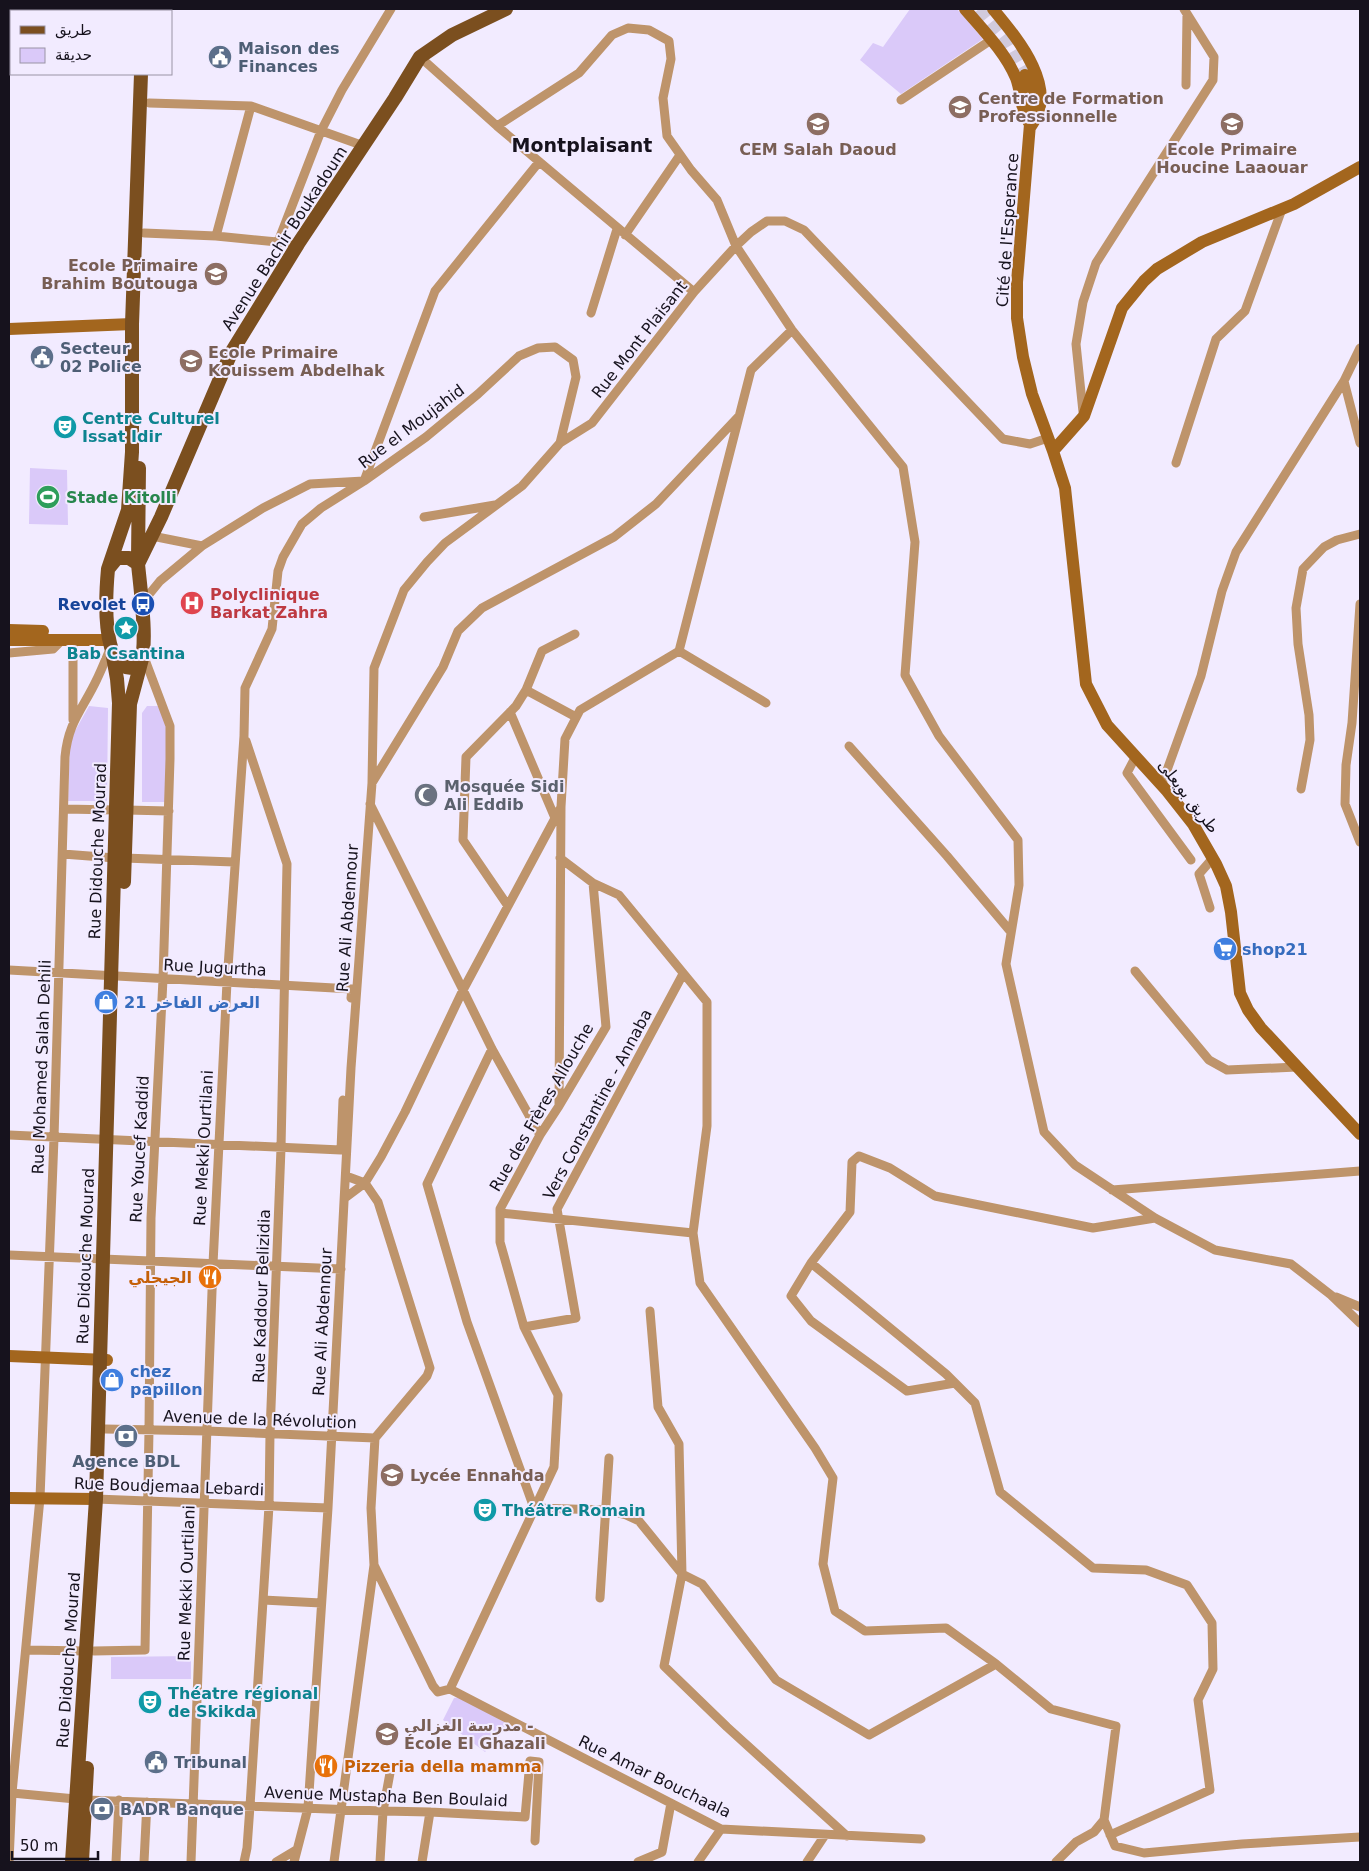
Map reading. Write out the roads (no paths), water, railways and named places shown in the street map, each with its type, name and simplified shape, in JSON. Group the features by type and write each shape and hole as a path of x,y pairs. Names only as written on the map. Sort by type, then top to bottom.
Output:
{"main road":[{"name":"Avenue Bachir Boukadoum","path":"154,532 231,353 298,244 364,146 420,57 452,35 506,9"},
{"path":"965,9 1008,62 1016,80 1024,114 1031,126 1040,106 1037,76 1027,55 993,9"},
{"name":"Rue Didouche Mourad","path":"99,1500 121,810 119,703 117,678 110,642 108,569 128,510 132,452 132,324 141,75"},
{"name":"Rue Didouche Mourad","path":"121,810 130,704 142,656 142,604 138,564 140,328 150,75"},
{"name":"Cité de l'Esperance","path":"1025,75 1031,95 1031,126 1017,282 1018,318 1023,357 1032,394 1053,451"},
{"path":"1053,451 1084,416 1122,308 1144,281 1157,269 1202,242 1282,209 1323,189 1360,167"},
{"path":"9,329 132,324"},
{"name":"طريق بويعلى","path":"1053,451 1064,488 1086,684 1095,705 1107,725 1162,784 1193,824 1213,858 1226,886 1232,912 1240,993 1248,1010 1261,1028 1360,1134"},
{"path":"138,523 154,532"},
{"path":"108,569 117,558 154,532"},
{"path":"117,558 130,558 138,564 154,532"},
{"path":"9,630 110,642"},
{"path":"9,640 37,639 110,642"},
{"path":"110,642 118,661 128,669 138,666 142,656"},
{"path":"9,1356 103,1360"},
{"name":"Rue Didouche Mourad","path":"82,1862 81,1799 105,1429 103,1360"},
{"name":"Rue Boudjemaa Lebardi","path":"9,1498 99,1500"},
{"name":"Rue Didouche Mourad","path":"72,1862 81,1799"}],"street":[{"path":"278,242 320,131 342,90 391,9"},
{"path":"1185,11 1186,85"},
{"path":"1084,416 1076,344 1083,302 1096,263 1213,80 1214,57 1185,11"},
{"path":"497,126 579,73 612,35 628,28 649,30 669,41 671,59 663,98 667,136 717,200 736,246 792,330 903,467 915,542 905,675 939,736 1018,840 1019,885 1006,964 1044,1132 1075,1166 1155,1218 1215,1250 1291,1264 1331,1295 1360,1323"},
{"path":"901,100 991,40"},
{"path":"420,57 497,126 694,292"},
{"path":"149,102 251,106 364,146"},
{"path":"216,236 251,106"},
{"path":"591,313 621,232 680,155"},
{"path":"364,481 436,291 539,162"},
{"path":"1176,463 1216,340 1245,311 1282,209"},
{"name":"Rue Mont Plaisant","path":"372,783 374,668 404,590 445,543 522,486 560,443 592,423 694,292 736,246 767,221 785,221 804,230 1003,439 1030,444 1048,438"},
{"path":"144,233 216,236 298,244"},
{"path":"559,1106 560,858 561,807 566,739 580,710 679,651 751,370 792,330"},
{"name":"Rue el Moujahid","path":"142,604 160,581 202,546 263,508 310,484 364,481 426,437 478,394 519,356 538,348 555,347 573,360 576,378 560,443"},
{"path":"1162,784 1201,676 1222,591 1236,552 1271,500 1344,381 1360,348"},
{"path":"1344,381 1360,443"},
{"path":"372,783 443,667 458,631 482,608 614,537 652,508 739,416"},
{"name":"Rue Mekki Ourtilani","path":"191,1862 218,1145 234,862 244,736 245,688 272,629 278,572 283,557 302,524 320,508 364,481"},
{"path":"424,517 499,504"},
{"path":"154,532 202,546"},
{"path":"1301,789 1310,740 1309,715 1298,644 1296,608 1303,569 1324,547 1337,540 1360,534"},
{"path":"1360,604 1352,723 1346,765 1345,804 1360,842"},
{"path":"508,906 463,840 466,757 510,712 526,690 542,651 575,634"},
{"path":"54,649 60,642 70,640 73,656 73,722"},
{"name":"Rue Mohamed Salah Dehili","path":"9,1862 12,1793 40,1498 67,738 73,722 98,679 110,642"},
{"path":"9,653 65,649 73,656"},
{"path":"679,651 766,703"},
{"name":"Rue Youcef Kaddid","path":"90,1651 145,1650 150,1430 150,1261 163,979 170,726 142,656"},
{"path":"526,690 576,717"},
{"path":"510,712 554,818"},
{"name":"Rue Kaddour Belizidia","path":"244,736 287,864 281,1148 269,1506 250,1806 244,1862"},
{"path":"849,746 947,856 1011,932"},
{"path":"1136,756 1127,773 1191,860"},
{"name":"Rue Ali Abdennour","path":"294,1862 308,1808 328,1508 351,1068 372,783"},
{"path":"370,804 492,1049 540,1135"},
{"path":"345,1198 365,1183 406,1112 463,990 561,807"},
{"path":"64,809 169,811"},
{"path":"63,854 234,862"},
{"path":"560,858 593,883 619,895 682,974 707,1002 707,1126 693,1233 700,1283 815,1448 833,1478 823,1564 835,1610 865,1631 946,1628 996,1664 1051,1709 1116,1726 1104,1820 1115,1846 1144,1853 1242,1844 1360,1837"},
{"path":"1210,908 1199,874 1213,858"},
{"name":"Rue des Frères Allouche","path":"450,1689 554,1467 558,1395 524,1327 500,1242 500,1209 540,1135 606,1027 593,883"},
{"name":"Rue Jugurtha","path":"9,970 352,989 346,1048 352,1055"},
{"path":"1135,971 1209,1060 1227,1070 1297,1066"},
{"name":"Vers Constantine - Annaba","path":"524,1327 576,1318 557,1209 682,974"},
{"path":"492,1049 427,1184 467,1322 534,1508 606,1510 626,1515 639,1522 682,1574 702,1584 776,1680 869,1736 996,1664"},
{"path":"9,1135 341,1150 345,1075 351,1068"},
{"path":"955,1383 908,1391 811,1321 791,1296 812,1263 850,1212 852,1162 860,1156 890,1168 935,1196 1093,1228 1155,1218"},
{"path":"1112,1190 1360,1171"},
{"path":"346,1176 365,1183 378,1202 430,1368 427,1376 375,1438"},
{"path":"500,1213 693,1233"},
{"path":"9,1255 341,1269"},
{"path":"812,1263 955,1383 975,1403 1000,1492 1093,1568 1146,1570 1187,1585 1212,1623 1213,1669 1198,1700 1210,1790 1110,1835"},
{"path":"1331,1295 1360,1307"},
{"path":"650,1310 658,1407 679,1444 682,1574 664,1666 727,1727 847,1836"},
{"name":"Avenue de la Révolution","path":"105,1429 207,1430 375,1438 371,1508 374,1566"},
{"path":"600,1598 609,1458"},
{"name":"Rue Boudjemaa Lebardi","path":"99,1500 328,1508"},
{"path":"374,1566 438,1692 450,1689"},
{"path":"334,1862 374,1566"},
{"path":"263,1600 321,1603"},
{"path":"26,1650 90,1651"},
{"name":"Rue Amar Bouchaala","path":"450,1689 722,1829 921,1839"},
{"name":"Avenue Mustapha Ben Boulaid","path":"12,1793 81,1799 526,1817 530,1761 539,1762 535,1841"},
{"path":"380,1862 383,1811 390,1773"},
{"path":"116,1862 119,1800"},
{"path":"144,1862 147,1802"},
{"path":"638,1862 662,1852 670,1803"},
{"path":"422,1862 430,1812"},
{"path":"1056,1862 1076,1842 1094,1832 1104,1820"},
{"path":"698,1862 722,1829"},
{"path":"807,1862 825,1835"},
{"path":"276,1862 296,1850"}],"tunnel":[{"path":"979,9 1008,45 1025,75"}],"place":[{"name":"Maison des Finances","path":"220,57"},
{"name":"Centre de Formation Professionnelle","path":"960,107"},
{"name":"CEM Salah Daoud","path":"818,124"},
{"name":"Ecole Primaire Houcine Laaouar","path":"1232,124"},
{"name":"Ecole Primaire Brahim Boutouga","path":"216,274"},
{"name":"Secteur 02 Police","path":"42,357"},
{"name":"Ecole Primaire Kouissem Abdelhak","path":"191,361"},
{"name":"Centre Culturel Issat Idir","path":"65,427"},
{"name":"Stade Kitolli","path":"48,497"},
{"name":"Polyclinique Barkat Zahra","path":"192,603"},
{"name":"Revolet","path":"143,604"},
{"name":"Bab Csantina","path":"126,628"},
{"name":"Mosquée Sidi Ali Eddib","path":"426,795"},
{"name":"shop21","path":"1225,949"},
{"name":"العرض الفاخر 21","path":"106,1002"},
{"name":"الجيجلي","path":"210,1277"},
{"name":"chez papillon","path":"112,1380"},
{"name":"Agence BDL","path":"126,1436"},
{"name":"Lycée Ennahda","path":"392,1475"},
{"name":"Théâtre Romain","path":"485,1510"},
{"name":"Théatre régional de Skikda","path":"150,1702"},
{"name":"مدرسة الغزالي - École El Ghazali","path":"387,1734"},
{"name":"Tribunal","path":"156,1762"},
{"name":"Pizzeria della mamma","path":"326,1766"},
{"name":"BADR Banque","path":"102,1809"}],"district":[{"name":"Montplaisant","path":"582,145"}]}
